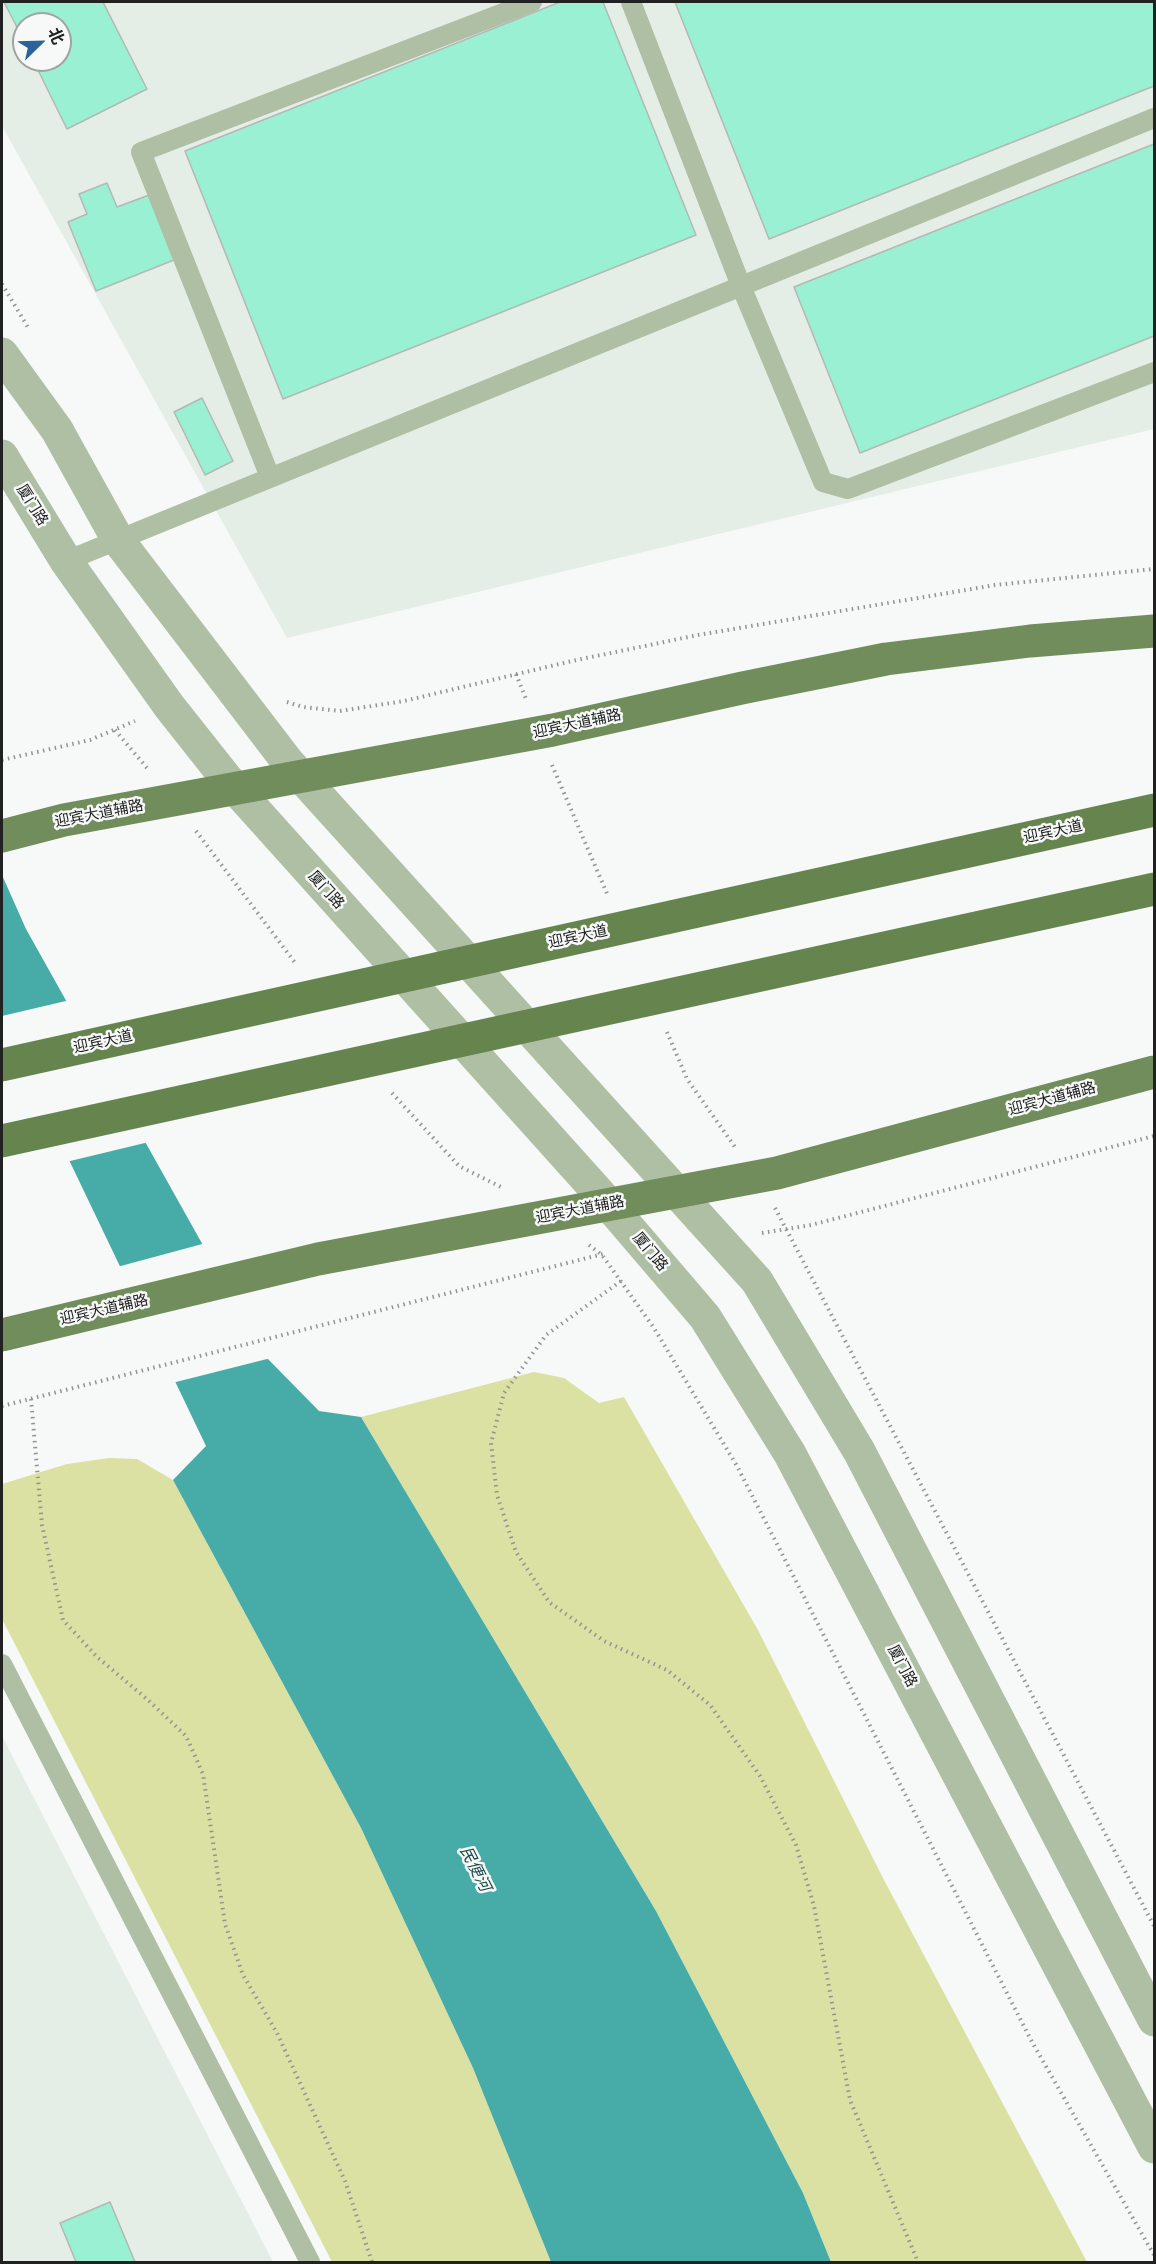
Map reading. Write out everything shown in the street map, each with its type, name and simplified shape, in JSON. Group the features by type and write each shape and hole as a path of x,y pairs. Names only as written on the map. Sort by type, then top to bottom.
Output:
{"highway":[{"name":"迎宾大道","path":"2,1065 1155,810"},
{"path":"2,1141 1155,889"}],"main road":[{"name":"迎宾大道辅路","path":"2,836 64,820 538,732 886,659 1030,641 1155,631"},
{"name":"迎宾大道辅路","path":"2,1335 318,1259 756,1177 1155,1072"}],"street":[{"path":"2,354 57,430 118,540 301,777 678,1191 757,1281 859,1450 1155,2020"},
{"name":"厦门路","path":"2,456 66,561 169,706 236,788 609,1204 705,1317 790,1454 1155,2147"}],"lane":[{"path":"270,477 141,152 532,2"},
{"path":"631,2 741,286 823,482 848,489 1155,372"},
{"path":"66,561 1155,118"},
{"path":"2,1664 310,2262"}],"path":[{"path":"282,700 303,707 340,711 404,701 516,674 698,635 995,585 1155,569"},
{"path":"516,674 538,732 613,906"},
{"path":"2,760 33,753"},
{"path":"664,1025 687,1079 756,1177 789,1229 1155,1926"},
{"path":"719,1238 789,1229 1155,1136"},
{"path":"2,1406 602,1255 647,1249"},
{"path":"602,1255 654,1328 737,1466 1032,2042 1155,2255"},
{"path":"621,1281 546,1335 504,1392 491,1443 497,1495 516,1552 549,1602 604,1641 667,1670 710,1705 760,1776 796,1845 814,1906 850,2100 918,2262"},
{"path":"30,1399 42,1525 63,1620 97,1657 186,1736 203,1774 225,1924 243,1975 282,2042 345,2181 372,2262"}],"shaded area":[{"path":"2,2 1154,2 1154,429 287,638 2,126"},
{"path":"2,1736 273,2262 2,2262"}],"green space":[{"path":"534,1372 564,1378 599,1403 624,1397 758,1630 884,1880 1087,2262 831,2262 803,2193 656,1911 361,1417"},
{"path":"109,1458 137,1459 173,1480 361,1828 473,2068 551,2262 332,2262 2,1619 2,1484 67,1464"}],"water":[{"name":"民便河","path":"2,875 26,929 265,1356 319,1411 361,1417 656,1911 803,2193 831,2262 551,2262 473,2068 361,1828 173,1480 206,1446 2,1020"}],"pier":[{"path":"70,1000 149,1142 66,1162 2,1026 2,1016"},
{"path":"206,1243 271,1358 172,1383 117,1267"}],"building":[{"path":"4,2 103,2 147,89 67,129 39,72 72,72 72,12 12,12 12,18"},
{"path":"560,2 603,2 696,235 283,399 185,151"},
{"path":"675,2 1154,2 1154,86 769,239"},
{"path":"1154,144 1154,336 860,453 794,287"},
{"path":"107,183 117,207 149,195 174,260 96,291 68,222 87,214 79,194"},
{"path":"202,398 233,461 205,475 174,412"},
{"path":"110,2202 135,2262 76,2262 60,2223"}]}
